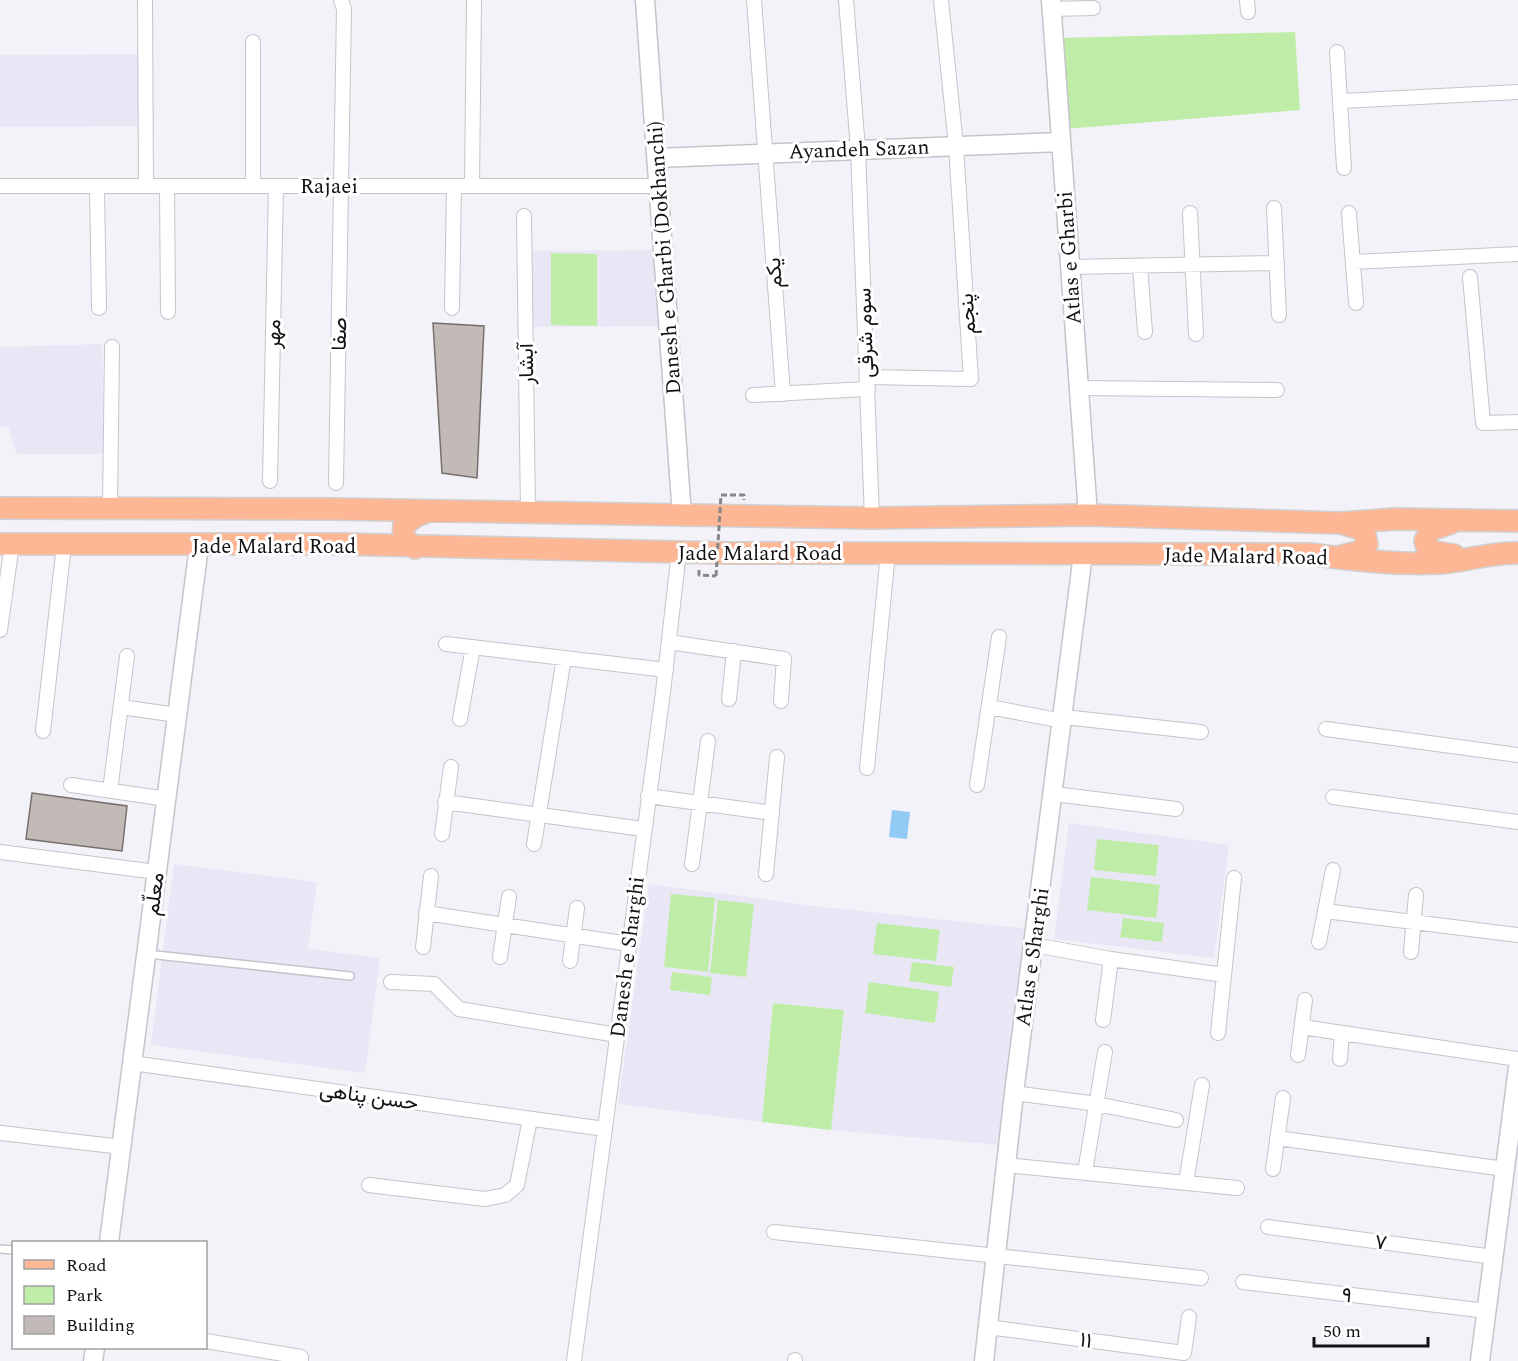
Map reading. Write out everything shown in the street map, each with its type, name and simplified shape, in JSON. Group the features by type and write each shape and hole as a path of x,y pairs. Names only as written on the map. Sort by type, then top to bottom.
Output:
{"main road":[{"name":"Jade Malard Road","path":"0,508 334,509 872,518 1088,516 1340,523 1396,519 1454,522 1518,520"},
{"path":"334,509 348,518 352,530 341,544"},
{"path":"415,548 406,542 403,533 404,525 416,516 429,511"},
{"path":"1454,522 1430,530 1425,541 1428,551 1469,557"},
{"path":"1335,558 1362,551 1367,544 1364,530 1340,523"},
{"name":"Jade Malard Road","path":"6,544 199,546 341,544 415,548 679,552 1310,554 1335,558 1430,563 1494,552 1518,553"}],"street":[{"path":"145,0 146,186"},
{"name":"صفا","path":"336,483 344,9 341,0"},
{"path":"472,186 474,0"},
{"name":"Danesh e Gharbi (Dokhanchi)","path":"645,0 682,516"},
{"name":"یکم","path":"754,0 783,394"},
{"name":"سوم شرقی","path":"846,0 858,149 872,518"},
{"path":"941,0 956,146"},
{"path":"1051,5 1093,8"},
{"name":"Atlas e Gharbi","path":"1051,5 1088,516"},
{"path":"253,42 253,186"},
{"path":"1337,52 1342,100 1344,168"},
{"path":"1342,100 1518,92"},
{"name":"Ayandeh Sazan","path":"657,158 1061,142"},
{"name":"پنجم","path":"867,383 971,379 956,146"},
{"name":"Rajaei","path":"0,186 658,186"},
{"path":"97,186 99,308"},
{"path":"167,186 168,312"},
{"name":"مهر","path":"270,481 276,186"},
{"path":"452,308 454,186"},
{"path":"1274,208 1279,315"},
{"path":"1190,213 1197,334"},
{"path":"1349,213 1356,303"},
{"name":"آبشار","path":"524,216 528,513"},
{"path":"1353,262 1518,254"},
{"path":"1070,267 1277,264"},
{"path":"1140,267 1145,332"},
{"path":"1470,277 1483,423 1518,422"},
{"path":"110,508 112,347"},
{"path":"753,395 783,394 867,383"},
{"path":"1079,388 1277,390"},
{"path":"0,630 6,544"},
{"path":"43,731 64,545"},
{"name":"معلّم","path":"109,1241 199,546"},
{"name":"Danesh e Sharghi","path":"574,1361 643,829 666,670 679,552"},
{"path":"867,768 888,553"},
{"name":"Atlas e Sharghi","path":"984,1361 1014,1093 1083,554"},
{"path":"977,785 999,637"},
{"path":"669,642 784,659 781,701"},
{"path":"446,644 666,670"},
{"path":"460,720 472,647"},
{"path":"729,699 734,651"},
{"path":"110,790 127,656"},
{"path":"534,844 537,814 564,658"},
{"path":"121,707 177,715"},
{"path":"989,707 1063,719 1201,732"},
{"path":"1326,729 1518,755"},
{"path":"692,864 708,741"},
{"path":"766,873 777,757"},
{"path":"442,834 451,767"},
{"path":"71,785 167,799"},
{"path":"1053,794 1176,809"},
{"path":"648,796 772,813"},
{"path":"1332,797 1518,822"},
{"path":"445,802 643,829"},
{"path":"0,852 157,872"},
{"path":"1318,942 1333,870"},
{"path":"423,946 431,876"},
{"path":"1218,1034 1234,878"},
{"path":"1411,952 1416,895"},
{"path":"500,957 509,897"},
{"path":"570,961 577,908"},
{"path":"1325,911 1518,935"},
{"path":"426,913 629,944"},
{"path":"1034,945 1111,959 1224,975"},
{"path":"1103,1020 1111,959"},
{"path":"391,982 434,984 459,1009 617,1035"},
{"path":"1298,1055 1305,1000"},
{"path":"1302,1027 1518,1059"},
{"path":"1340,1059 1342,1033"},
{"path":"1084,1172 1105,1052"},
{"name":"حسن پناهی","path":"132,1063 605,1129"},
{"path":"1480,1361 1518,1068"},
{"path":"1186,1183 1202,1085"},
{"path":"1014,1093 1097,1104 1176,1120"},
{"path":"1273,1169 1283,1098"},
{"path":"369,1185 485,1198 505,1195 517,1185 530,1119"},
{"path":"1,1133 122,1147"},
{"path":"1277,1138 1505,1169"},
{"path":"1006,1165 1237,1188"},
{"name":"۷","path":"1268,1227 1494,1257"},
{"path":"774,1232 1201,1278"},
{"name":"۹","path":"1243,1282 1487,1311"},
{"name":"۱۱","path":"988,1327 1184,1353 1188,1317"},
{"path":"207,1341 301,1357 301,1361"}],"lane":[{"path":"147,954 350,976"}],"path":[{"path":"699,575 716,576 721,495 744,495"}],"shaded area":[{"path":"145,54 146,126 0,127 0,55"},
{"path":"657,250 663,326 525,327 524,251"},
{"path":"102,344 104,454 17,454 8,427 0,427 0,347"},
{"path":"1069,823 1229,845 1214,958 1054,939"},
{"path":"174,864 317,882 308,949 380,958 365,1073 151,1045"},
{"path":"649,884 814,906 1029,929 1000,1145 831,1130 844,1010 773,1003 762,1122 618,1104"}],"green space":[{"path":"1295,32 1300,110 1065,129 1059,38"},
{"path":"551,253 597,254 597,326 551,325"},
{"path":"1097,839 1159,845 1156,876 1094,870"},
{"path":"1091,877 1160,885 1156,918 1087,910"},
{"path":"671,894 715,898 708,972 664,967"},
{"path":"718,900 754,904 746,977 710,973"},
{"path":"1123,918 1164,923 1162,942 1120,937"},
{"path":"877,923 940,930 936,961 873,954"},
{"path":"912,962 954,967 951,987 909,981"},
{"path":"672,972 712,977 710,995 670,990"},
{"path":"869,982 939,992 935,1023 865,1013"},
{"path":"773,1003 844,1010 831,1130 762,1122"}],"water":[{"path":"892,810 910,812 907,839 889,837"}],"building":[{"path":"433,323 484,326 477,478 442,473"},
{"path":"32,793 127,806 122,851 26,839"}]}
